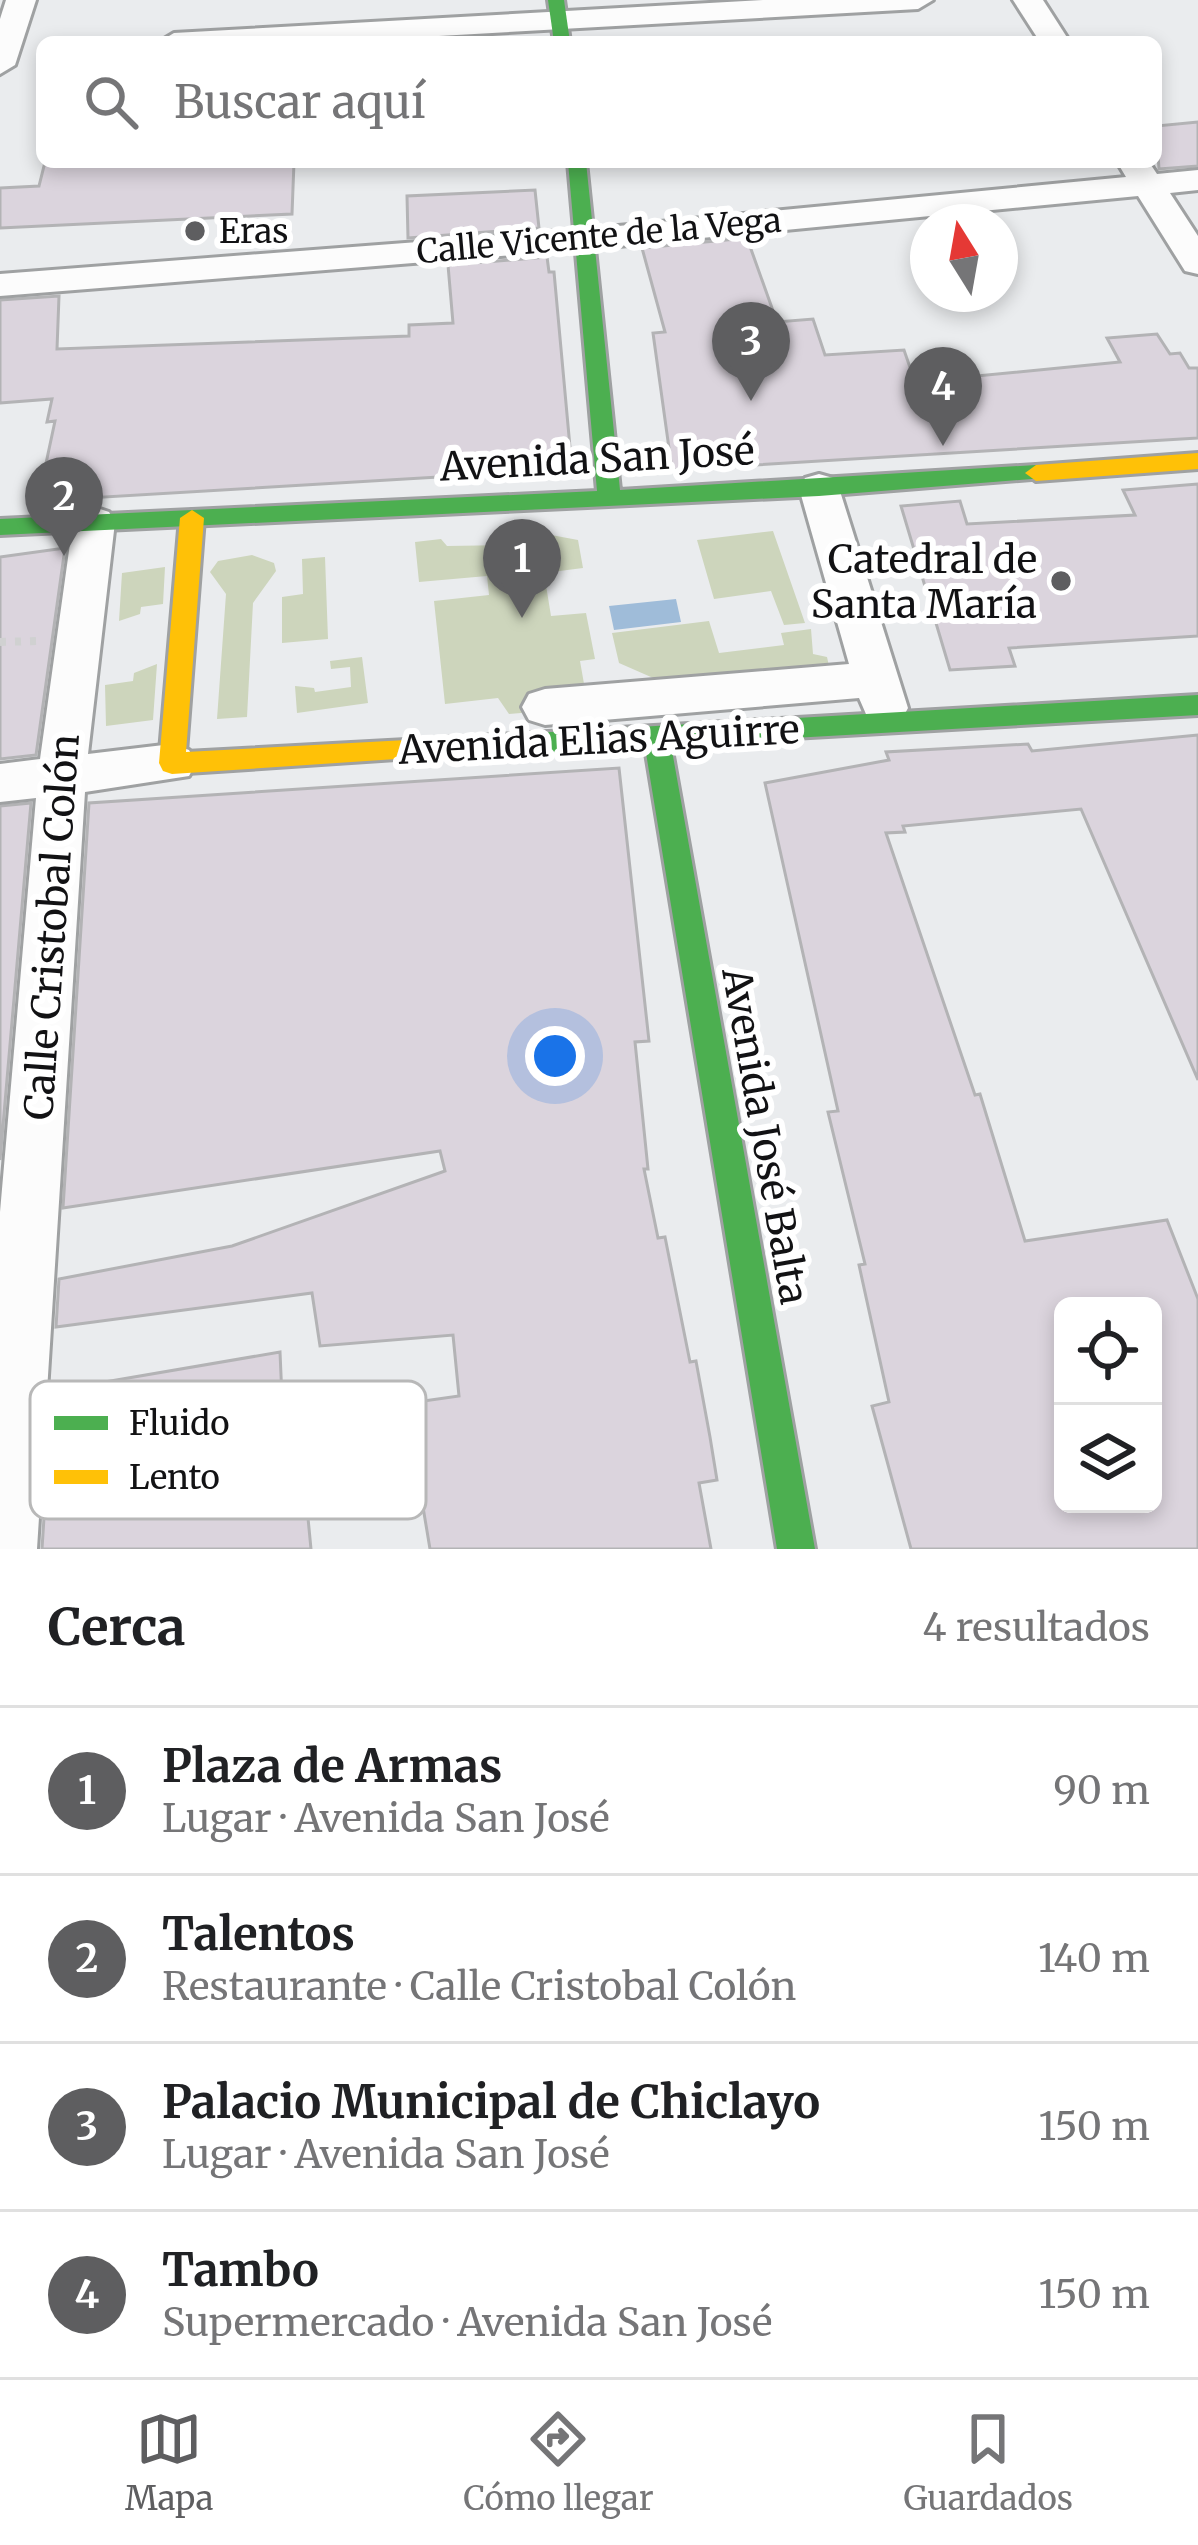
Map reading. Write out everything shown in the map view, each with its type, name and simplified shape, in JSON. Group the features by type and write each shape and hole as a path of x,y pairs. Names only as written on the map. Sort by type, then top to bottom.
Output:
{"main road":[{"path":"579,168 609,497"},
{"name":"Avenida San José","path":"0,526 819,488 1198,461"},
{"path":"172,764 191,518"},
{"name":"Avenida Elias Aguirre","path":"172,764 1198,705"},
{"name":"Avenida José Balta","path":"656,736 796,1549"}],"street":[{"path":"21,0 1,59 36,54"},
{"path":"284,36 918,0"},
{"path":"1028,0 1051,36"},
{"path":"1140,174 1198,263"},
{"name":"Calle Vicente de la Vega","path":"0,285 587,239 1140,174 1198,181"},
{"path":"819,488 889,725"},
{"name":"Calle Cristobal Colón","path":"4,1549 63,776 75,640 94,522"},
{"path":"545,707 857,681"},
{"name":"Avenida Elias Aguirre","path":"0,782 172,764"}],"green space":[{"path":"773,531 805,623 784,625 771,591 714,599 697,540"},
{"path":"546,534 578,540 583,568 544,573 551,616 586,613 595,659 580,661 587,701 581,708 509,714 498,698 445,704 434,601 489,595 487,576 419,582 415,542 441,539 447,546 514,545 515,537"},
{"path":"252,555 274,563 276,571 253,603 247,717 217,719 226,594 210,572 218,561"},
{"path":"325,557 328,639 282,643 282,597 303,594 302,559"},
{"path":"165,567 163,604 141,607 140,614 119,621 122,573"},
{"path":"709,621 719,653 784,645 781,633 811,629 813,654 827,657 831,675 676,688 619,663 612,633"},
{"path":"362,657 368,703 297,713 295,686 315,692 351,687 350,667 331,669 330,661"},
{"path":"157,664 153,720 106,726 105,685 133,681 134,673"}],"water":[{"path":"676,599 681,622 614,630 609,606"}],"building":[{"path":"1198,122 1198,166 1159,169 1162,125"},
{"path":"44,168 294,168 292,214 0,228 0,188 39,186"},
{"path":"535,190 539,228 408,238 407,196"},
{"path":"747,238 777,322 813,319 825,355 904,350 915,382 1120,362 1107,338 1157,334 1170,354 1180,353 1189,368 1198,368 1198,438 672,470 653,333 665,332 642,248"},
{"path":"547,257 549,272 554,272 572,469 38,501 55,421 47,422 52,399 0,403 0,300 59,296 57,349 409,336 409,325 453,323 448,265"},
{"name":"Catedral de Santa María","path":"1198,484 1198,636 1009,648 1015,666 950,670 901,506 960,501 967,524 1135,515 1123,490"},
{"path":"65,548 36,755 0,759 0,557"},
{"path":"1198,735 1198,1080 1081,809 903,826 905,832 886,833 975,1095 980,1094 1025,1241 1167,1220 1198,1299 1198,1549 911,1549 872,1406 889,1402 859,1265 865,1264 828,1112 838,1111 765,783 889,760 886,752 1028,744 1032,751"},
{"path":"619,768 649,1041 635,1042 648,1169 644,1169 658,1238 665,1237 690,1362 696,1361 710,1437 717,1480 699,1483 711,1549 430,1549 425,1519 426,1401 459,1396 453,1335 320,1346 312,1293 56,1327 59,1279 232,1246 445,1171 440,1151 63,1208 89,803"},
{"path":"31,803 0,1160 0,806"},
{"path":"280,1352 281,1381 110,1381"},
{"path":"44,1519 308,1519 311,1549 42,1549"}],"traffic: fast":[{"path":"556,0 561,36"},
{"path":"578,168 609,497"},
{"path":"0,527 819,488 1036,473"},
{"path":"462,747 1198,705"},
{"path":"656,736 796,1549"}],"traffic: slow":[{"path":"1036,473 1198,461"},
{"path":"192,518 172,763 462,747"}],"place":[{"name":"Eras","path":"195,231"},
{"name":"Palacio Municipal de Chiclayo","path":"751,401"},
{"name":"Tambo","path":"943,446"},
{"name":"Talentos","path":"64,556"},
{"name":"Catedral de Santa María","path":"1061,581"},
{"name":"Plaza de Armas","path":"522,618"}]}
